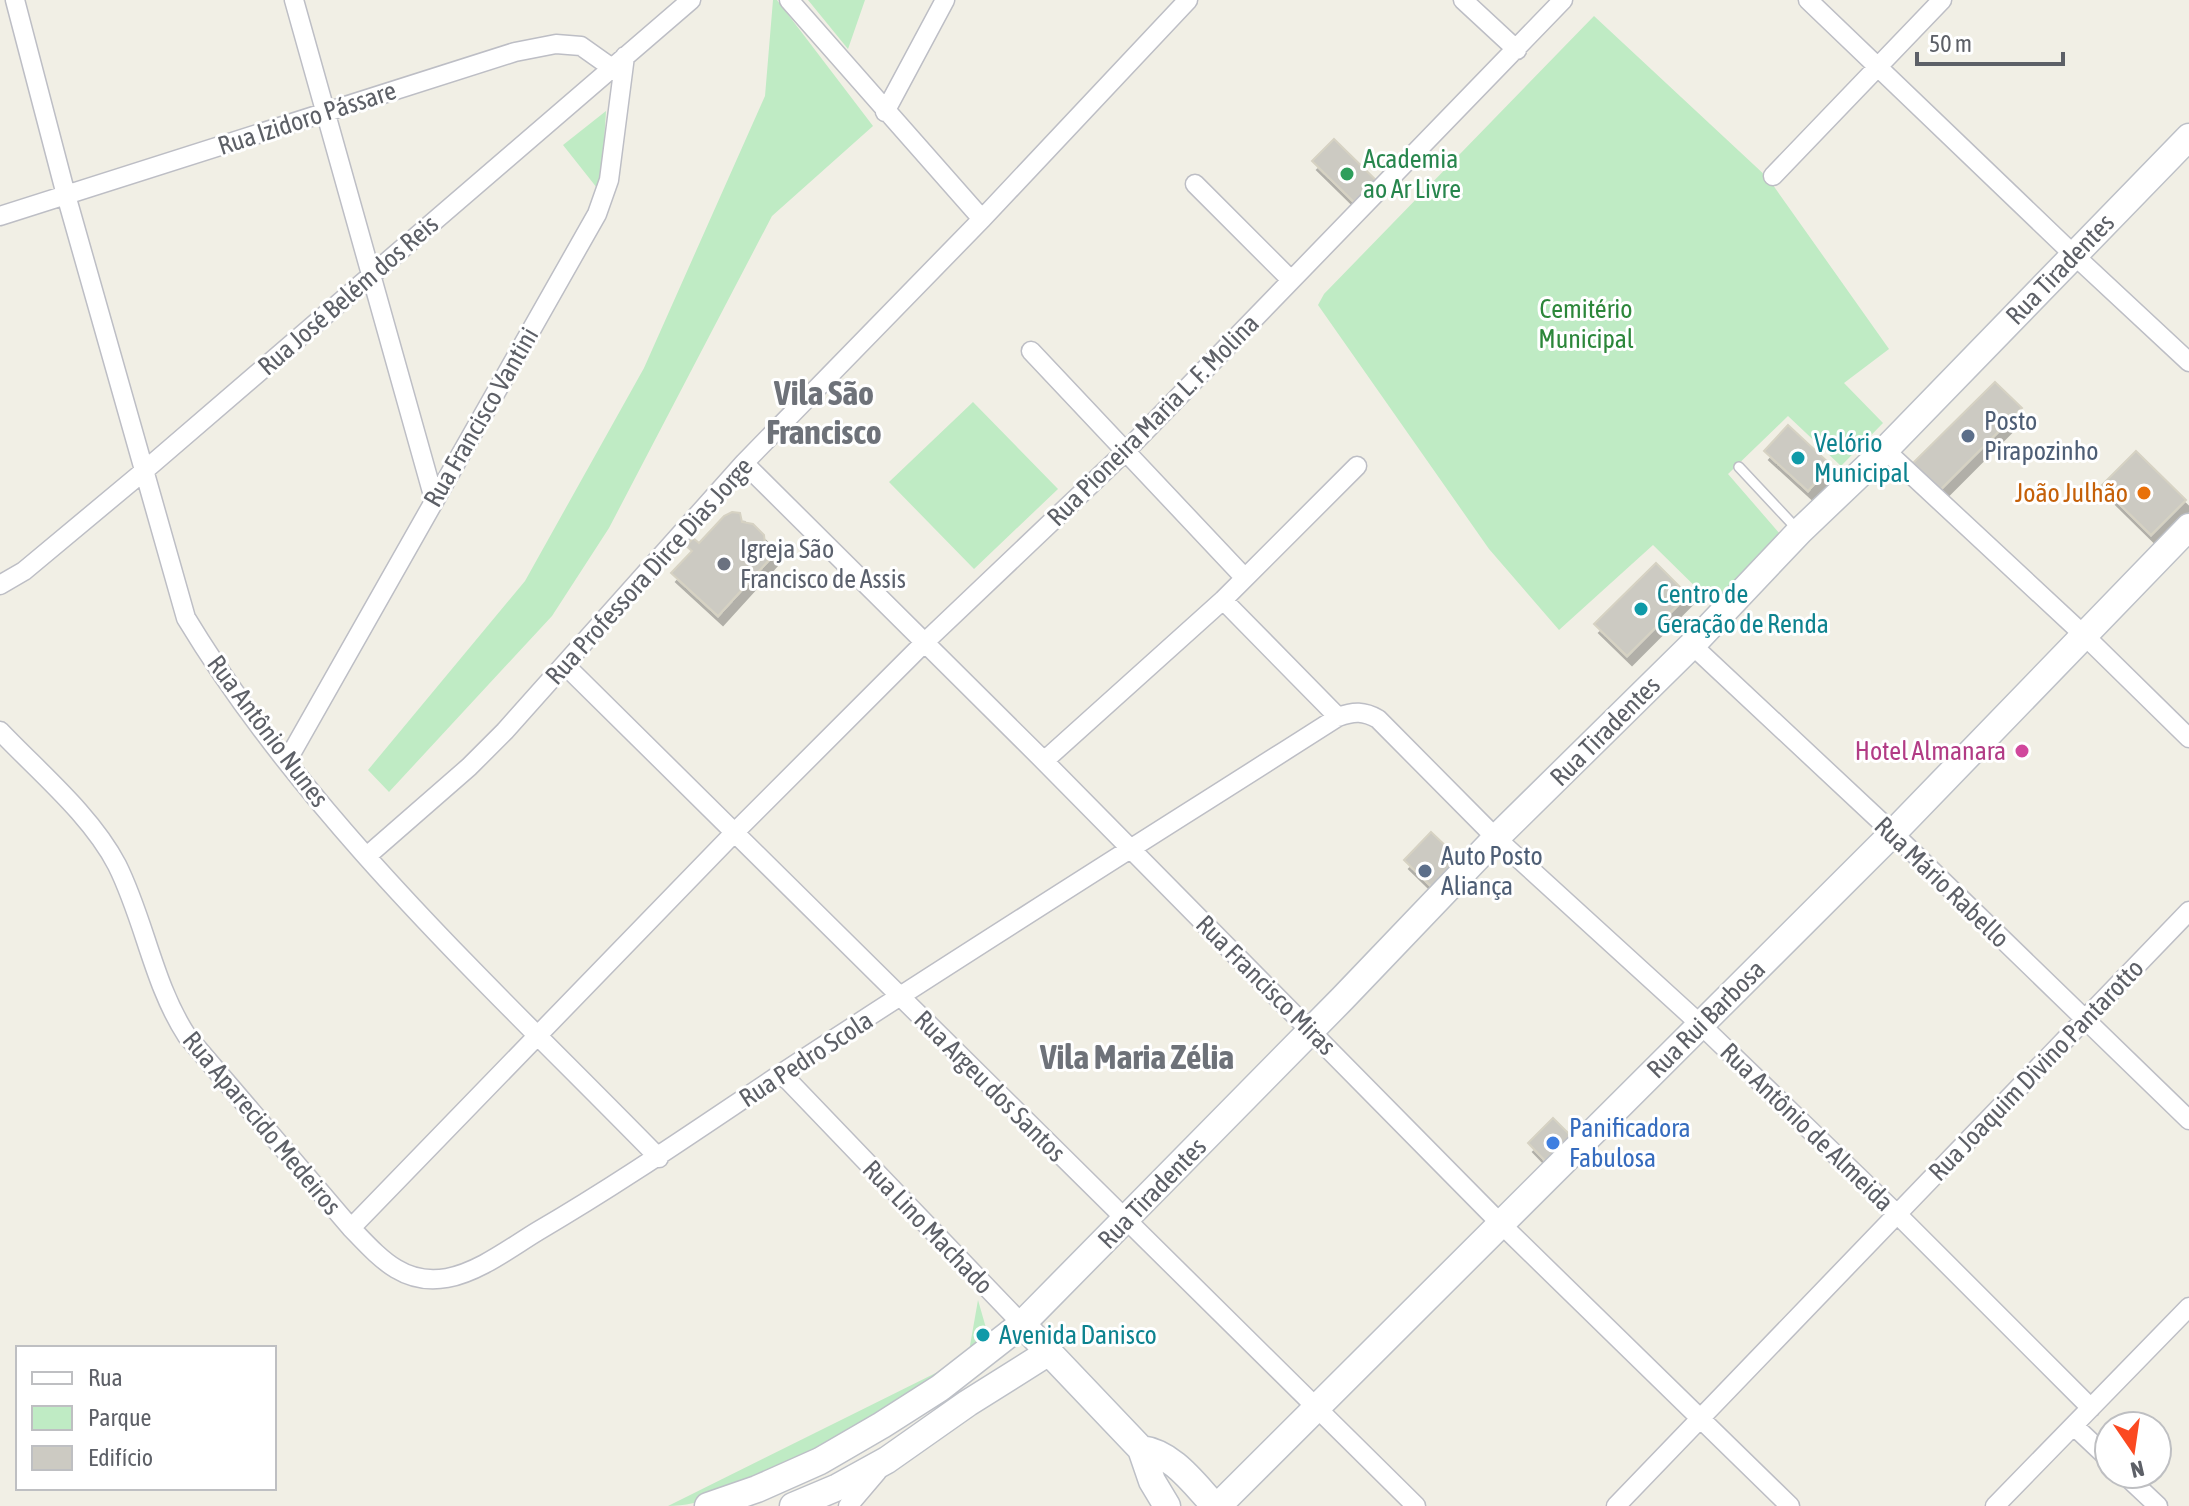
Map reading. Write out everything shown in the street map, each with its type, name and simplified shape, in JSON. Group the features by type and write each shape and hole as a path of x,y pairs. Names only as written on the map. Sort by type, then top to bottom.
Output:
{"main road":[{"name":"Rua Tiradentes","path":"1022,1324 1496,838 1692,645 1800,531 1885,450 2189,137"},
{"name":"Rua Rui Barbosa","path":"1216,1506 1893,833 2086,637 2189,527"},
{"name":"Rua Lino Machado","path":"1022,1324 1141,1449 1152,1481 1167,1506"},
{"path":"708,1506 757,1489 820,1461 940,1388 1022,1324"},
{"path":"793,1506 838,1487 887,1460 968,1403 1049,1352"},
{"name":"Rua Lino Machado","path":"1141,1449 1152,1450 1175,1464 1216,1506"}],"street":[{"name":"Rua Antônio Nunes","path":"15,0 66,195 186,618 287,761 367,856 659,1158"},
{"path":"294,0 434,499"},
{"name":"Rua José Belém dos Reis","path":"0,585 24,571 144,471 691,0"},
{"path":"789,0 982,219"},
{"path":"885,112 945,0"},
{"name":"Rua Professora Dirce Dias Jorge","path":"367,856 469,767 565,665 744,463 982,219 1188,0"},
{"path":"1463,0 1517,50"},
{"name":"Rua Pioneira Maria L. F. Molina","path":"351,1228 734,833 924,643 1126,451 1563,0"},
{"path":"1808,0 2189,362"},
{"path":"1773,176 1942,0"},
{"name":"Rua Izidoro Pássare","path":"0,216 515,52 569,44 618,62"},
{"name":"Rua Francisco Vantini","path":"287,761 597,214 605,194 618,62"},
{"path":"1195,184 1291,280"},
{"path":"1031,351 1244,577"},
{"path":"1885,450 2086,637 2189,738"},
{"name":"Rua Francisco Miras","path":"744,463 1131,848 1500,1223 1790,1506"},
{"path":"1044,761 1223,600 1357,466"},
{"path":"1223,600 1338,717"},
{"name":"Rua Mário Rabello","path":"1692,645 1893,833 2189,1120"},
{"name":"Rua Argeu dos Santos","path":"565,665 1416,1506"},
{"name":"Rua Antônio de Almeida","path":"1338,717 1358,712 1378,719 1496,838 1700,1024 1898,1215 2091,1408"},
{"name":"Rua Pedro Scola","path":"479,1266 659,1158 782,1074 1338,717"},
{"name":"Rua Aparecido Medeiros","path":"0,731 93,828 107,848 142,921 163,992 187,1036 351,1228 379,1257 407,1277 428,1281 451,1277 479,1266"},
{"name":"Rua Joaquim Divino Pantarotto","path":"1616,1506 2189,911"},
{"name":"Rua Lino Machado","path":"782,1074 1022,1324"},
{"path":"1995,1506 2189,1307"},
{"path":"2074,1426 2093,1444"},
{"path":"848,1506 887,1460"},
{"path":"2141,1490 2158,1506"}],"lane":[{"path":"1739,467 1800,531"}],"green space":[{"path":"773,0 777,0 873,126 772,216 609,528 552,616 389,792 368,770 525,581 644,368 765,96"},
{"path":"808,0 865,0 848,49"},
{"name":"Cemitério Municipal","path":"1594,16 1768,178 1889,349 1844,383 1883,423 1841,466 1788,416 1728,474 1787,542 1714,605 1653,545 1559,630 1489,549 1318,305 1324,294"},
{"path":"606,111 601,193 563,145"},
{"path":"973,402 1058,489 974,569 889,482"},
{"path":"978,1300 988,1335 969,1354"},
{"path":"961,1360 913,1398 826,1448 719,1496 668,1506"}],"building":[{"name":"Academia ao Ar Livre","path":"1334,139 1382,186 1360,208 1312,161"},
{"name":"Posto Pirapozinho","path":"1995,382 2022,408 1940,490 1913,463"},
{"name":"Velório Municipal","path":"1788,425 1831,465 1808,491 1764,451"},
{"name":"João Julhão","path":"2136,451 2186,500 2151,535 2101,486"},
{"name":"Igreja São Francisco de Assis","path":"732,512 740,513 742,522 753,524 764,535 765,544 777,544 779,549 718,616 671,573 692,551 686,546 693,538 699,543 724,516"},
{"name":"Centro de Geração de Renda","path":"1656,563 1688,595 1627,656 1594,624"},
{"path":"1431,832 1467,866 1439,894 1404,860"},
{"name":"Panificadora Fabulosa","path":"1553,1118 1578,1143 1552,1168 1528,1143"}],"place":[{"name":"Academia ao Ar Livre","path":"1347,174"},
{"name":"Posto Pirapozinho","path":"1968,436"},
{"name":"Velório Municipal","path":"1798,458"},
{"name":"João Julhão","path":"2144,493"},
{"name":"Igreja São Francisco de Assis","path":"724,564"},
{"name":"Centro de Geração de Renda","path":"1641,609"},
{"name":"Hotel Almanara","path":"2022,751"},
{"name":"Auto Posto Aliança","path":"1425,871"},
{"name":"Panificadora Fabulosa","path":"1553,1143"},
{"name":"Avenida Danisco","path":"983,1335"}],"district":[{"name":"Vila São Francisco","path":"824,412"},
{"name":"Vila Maria Zélia","path":"1137,1056"}]}
